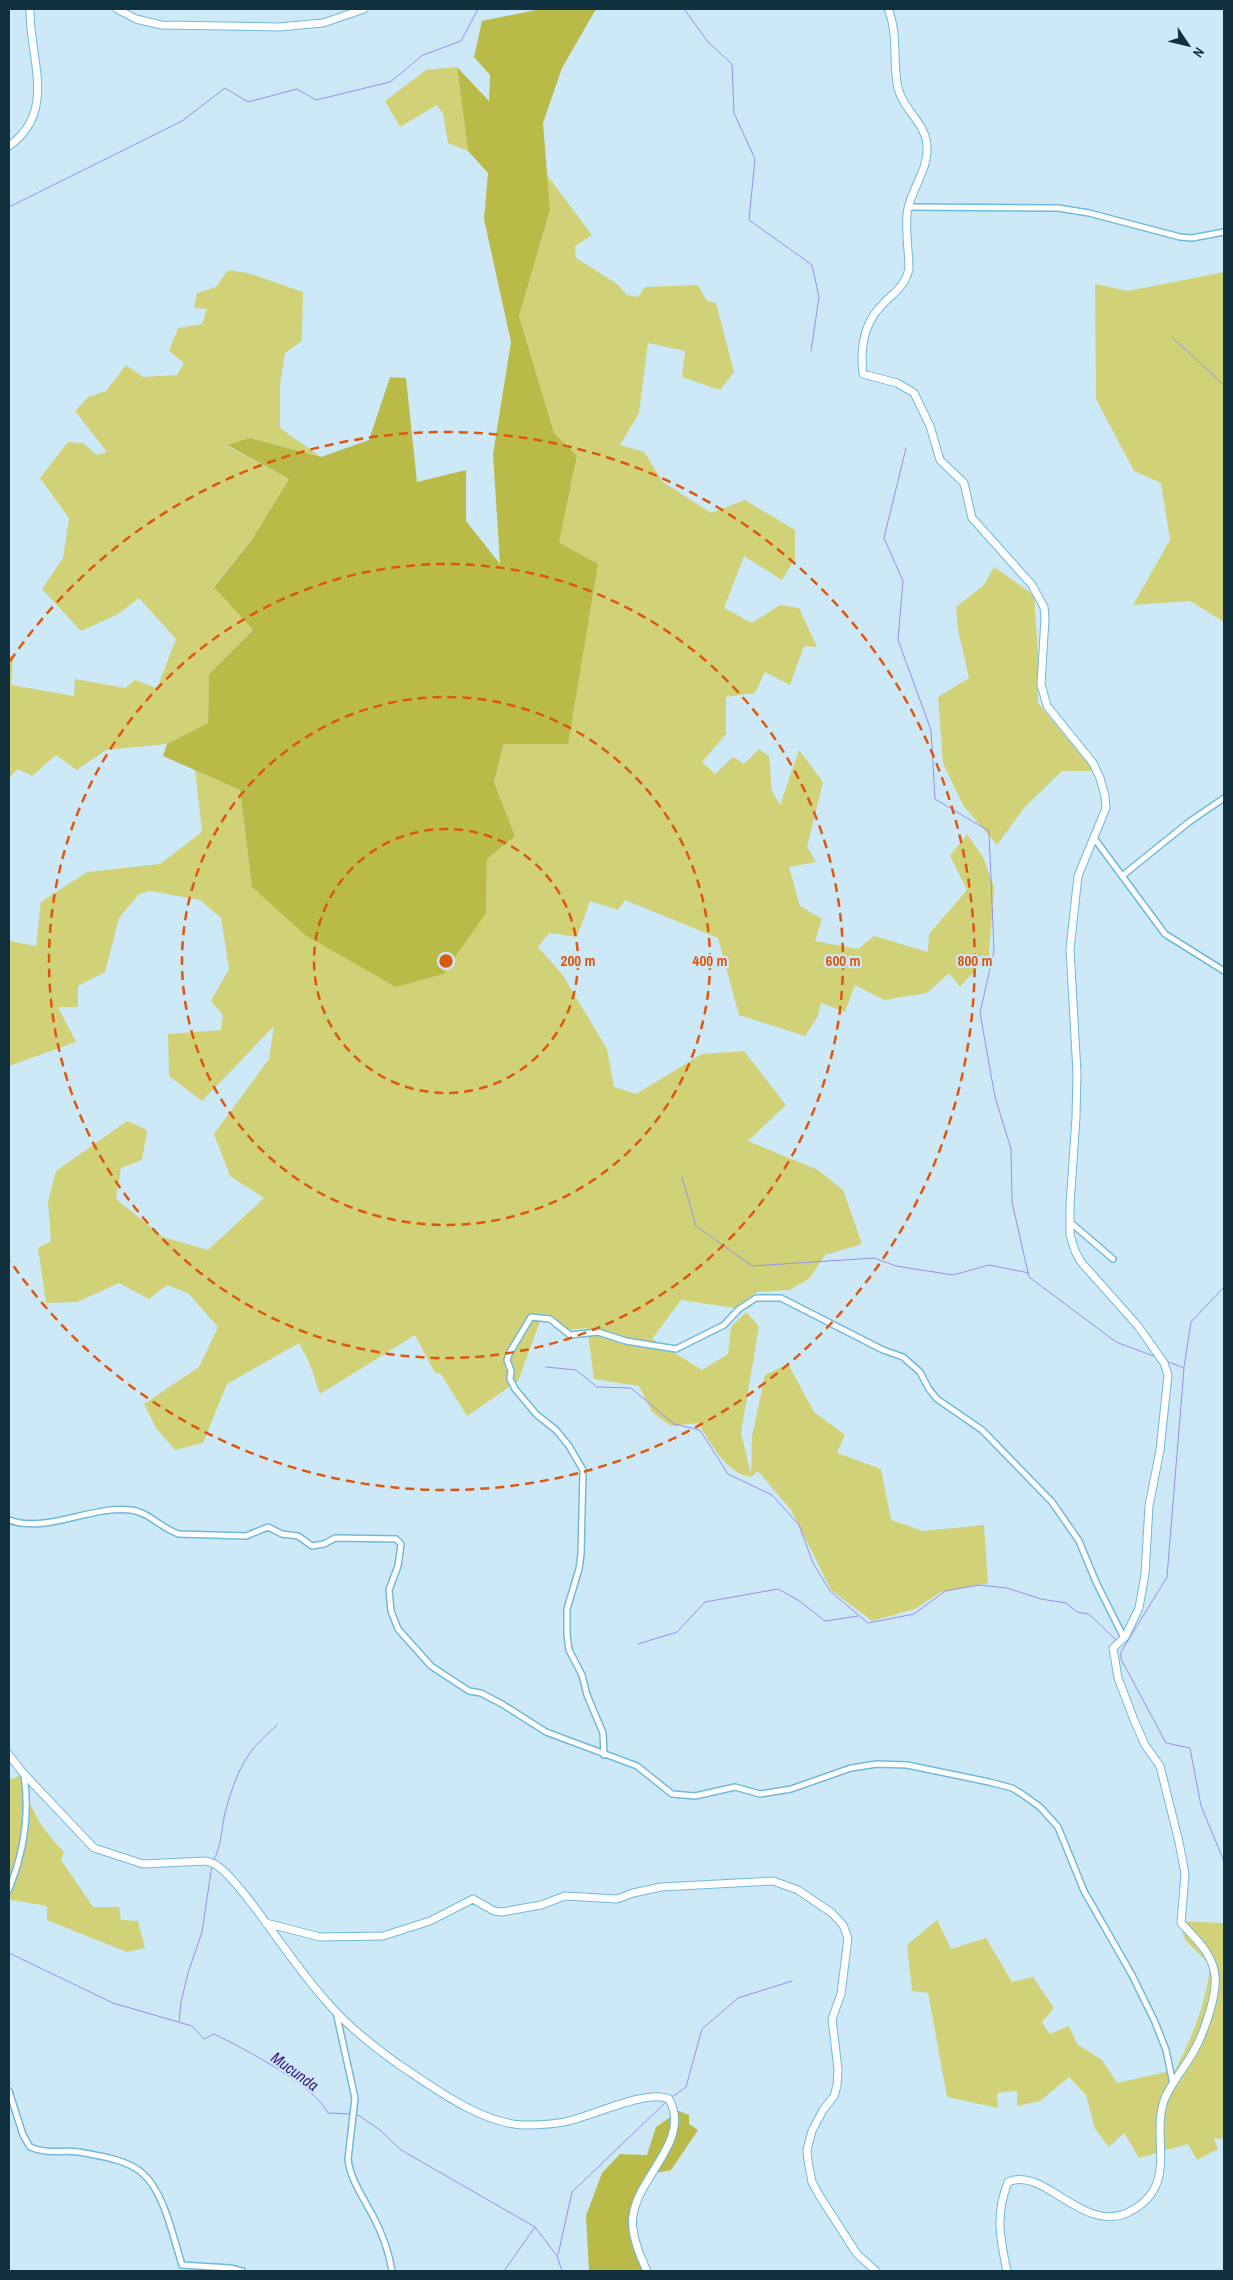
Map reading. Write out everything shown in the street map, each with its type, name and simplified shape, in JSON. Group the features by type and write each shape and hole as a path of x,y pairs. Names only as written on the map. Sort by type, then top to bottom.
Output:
{"street":[{"path":"9,146 22,135 32,120 38,100 30,9"},
{"path":"117,9 136,19 155,24 279,27 323,23 364,9"},
{"path":"888,9 894,29 899,90 921,126 926,136 928,147 923,168 908,207 910,269 908,277 903,286 882,305 866,329 862,356 863,374 897,383 914,393 930,426 940,460 964,483 972,518 1032,585 1044,607 1042,694 1047,706 1093,764 1100,778 1106,808 1078,876 1070,948 1077,1082 1070,1222 1072,1243 1081,1262 1138,1326 1164,1363 1168,1375 1160,1450 1149,1506 1145,1574 1139,1608 1123,1639 1113,1648 1118,1678 1134,1720 1144,1745 1160,1766 1163,1778 1185,1874 1181,1924 1212,1959 1215,1977 1215,1988 1195,2049 1173,2084 1161,2110 1162,2168 1158,2180 1145,2199 1128,2212 1114,2216 1094,2214 1071,2204 1033,2181 1020,2178 1008,2182 999,2213 1001,2243 1007,2271"},
{"path":"908,207 1058,208 1089,213 1180,237 1192,238 1224,232"},
{"path":"1122,876 1189,822 1224,798"},
{"path":"1094,838 1164,934 1224,971"},
{"path":"1070,1222 1113,1259"},
{"path":"604,1755 603,1733 587,1695 582,1675 569,1650 567,1636 567,1609 579,1569 581,1554 583,1470 569,1446 556,1430 537,1415 515,1389 510,1379 509,1354 522,1336 531,1317 550,1319 570,1335 598,1332 626,1341 676,1349 724,1325 745,1304 756,1298 781,1298 883,1350 903,1357 920,1372 937,1399 982,1430 1052,1502 1079,1541 1123,1639"},
{"path":"9,1520 31,1524 91,1513 131,1510 159,1522 178,1534 246,1536 268,1527 282,1534 298,1536 312,1546 324,1544 335,1538 399,1540 401,1551 398,1566 389,1590 391,1611 398,1629 417,1653 431,1666 469,1691 481,1693 502,1704 546,1732 573,1740 604,1755 628,1761 666,1790 678,1796 695,1796 735,1787 760,1794 791,1789 851,1768 871,1764 907,1765 989,1782 1022,1794 1040,1807 1058,1827 1084,1891 1132,1975 1155,2022 1166,2050 1173,2084"},
{"path":"9,1755 24,1774 94,1848 143,1864 213,1862 229,1876 305,1977 335,2011 372,2044 397,2063 471,2109 507,2123 524,2125 566,2122 636,2100 662,2096 669,2099 675,2114 670,2142 642,2189 632,2217 640,2257 647,2271"},
{"path":"9,1889 20,1858 26,1828 28,1800 24,1774"},
{"path":"266,1923 320,1937 382,1936 430,1921 473,1898 494,1911 502,1912 541,1905 573,1895 617,1900 633,1893 661,1887 761,1880 786,1884 798,1890 839,1919 846,1930 848,1938 841,1994 832,2019 838,2069 837,2086 834,2096 823,2110 812,2131 807,2150 809,2174 819,2195 857,2254 876,2271"},
{"path":"335,2011 355,2098 348,2159 349,2168 374,2218 390,2259 392,2271"},
{"path":"9,2091 23,2135 30,2147 93,2155 122,2162 140,2171 148,2179 158,2194 182,2265 182,2271"},
{"path":"182,2265 230,2268 242,2271"}],"shaded area":[{"path":"541,9 596,9 562,68 543,123 550,210 519,316 554,433 577,456 559,543 598,564 568,744 504,744 494,782 515,836 487,859 486,913 443,974 396,987 305,935 252,887 240,790 163,756 167,744 208,723 209,674 253,630 214,587 253,538 289,479 227,445 250,438 321,457 369,440 390,377 406,378 417,482 466,470 466,521 500,564 493,454 511,342 484,219 488,173 468,151 457,67 489,101 490,75 474,57 482,21"},
{"path":"457,67 468,151 448,143 443,114 437,105 400,127 385,101 426,70"},
{"path":"547,175 592,235 575,246 576,258 617,284 627,295 638,297 645,287 698,285 707,301 716,303 734,372 720,390 682,377 685,351 648,343 639,413 620,445 644,452 663,482 711,513 745,500 795,530 795,559 782,580 744,556 724,608 752,623 780,605 799,608 817,647 804,646 790,685 765,672 755,693 726,697 726,734 702,762 715,774 733,757 744,764 759,749 769,756 772,791 780,805 799,750 823,782 807,847 816,862 789,867 800,906 822,919 815,941 858,949 874,936 928,952 929,934 967,890 950,856 967,834 983,857 994,887 989,955 960,987 949,973 927,993 884,1000 855,985 845,1012 821,1003 818,1016 805,1036 739,1015 718,938 625,900 618,910 590,901 577,937 549,933 538,947 562,974 607,1049 614,1087 636,1094 702,1054 744,1051 786,1105 748,1141 818,1170 843,1190 862,1244 825,1255 809,1279 789,1290 757,1292 735,1308 681,1300 652,1339 702,1370 728,1354 731,1327 746,1312 759,1326 741,1433 751,1474 752,1436 765,1375 788,1364 814,1412 845,1435 837,1453 881,1469 891,1520 923,1531 984,1525 988,1583 941,1592 915,1609 872,1621 831,1590 791,1510 758,1471 751,1477 734,1470 720,1456 698,1423 671,1426 652,1412 639,1386 594,1379 587,1328 569,1330 542,1316 518,1381 467,1416 441,1374 435,1373 415,1335 320,1394 309,1362 299,1343 227,1384 203,1443 175,1450 156,1428 144,1404 199,1367 218,1327 188,1293 167,1285 149,1299 119,1283 77,1302 46,1303 38,1248 51,1241 48,1201 56,1171 127,1121 147,1130 142,1160 121,1168 116,1199 163,1237 208,1250 264,1198 230,1176 214,1134 269,1059 274,1026 202,1101 169,1076 168,1034 221,1030 223,1015 211,1001 229,969 221,918 200,900 150,891 139,894 119,918 105,972 78,986 78,1007 58,1007 76,1042 9,1066 9,941 36,946 41,902 87,872 160,864 202,832 195,770 240,790 252,887 486,913 487,859 515,836 494,782 559,543 577,457 554,433 519,316 550,210"},
{"path":"228,270 248,273 303,292 302,341 285,353 280,384 280,428 321,457 250,438 227,446 289,479 255,535 214,586 253,630 209,674 208,723 167,744 106,750 77,770 56,755 32,776 18,769 9,778 9,655 13,658 11,685 74,696 75,679 125,688 135,680 157,688 176,639 139,598 118,614 81,631 42,589 63,558 69,518 40,478 68,442 83,443 97,455 107,452 75,411 88,397 106,391 126,365 143,377 177,375 184,363 169,351 178,328 202,324 207,309 194,308 197,293 216,287"},
{"path":"1224,272 1224,622 1190,601 1133,605 1170,540 1161,483 1134,471 1096,399 1095,284 1128,291"},
{"path":"994,567 1034,595 1038,654 1038,703 1094,771 1062,771 1024,808 997,845 963,805 943,763 938,697 969,678 958,630 956,607 984,585"},
{"path":"23,1774 28,1797 36,1816 48,1834 64,1852 61,1860 93,1907 119,1907 121,1920 138,1921 145,1948 127,1952 47,1920 47,1906 11,1900 9,1896 9,1780"},
{"path":"937,1920 951,1949 986,1938 1012,1982 1033,1977 1054,2008 1042,2022 1050,2034 1069,2026 1077,2044 1102,2060 1117,2083 1175,2070 1198,2019 1206,1992 1210,1965 1185,1940 1179,1921 1224,1923 1224,2139 1214,2138 1218,2149 1197,2160 1188,2144 1139,2158 1124,2133 1109,2147 1095,2129 1086,2095 1069,2077 1040,2101 1017,2106 1017,2091 997,2093 998,2108 947,2097 928,1993 912,1991 907,1945"},
{"path":"679,2111 689,2115 689,2124 698,2130 671,2170 647,2175 631,2219 648,2271 589,2271 586,2216 602,2173 620,2154 647,2155 656,2127"}],"waterway":[{"path":"9,207 182,121 225,88 248,102 297,89 316,100 390,82 423,55 461,41 478,9"},
{"path":"684,9 708,42 732,64 734,113 755,159 749,220 812,265 819,297 811,351"},
{"path":"1172,337 1224,385"},
{"path":"906,448 884,538 903,581 898,640 931,730 935,799 989,831 994,951 980,1013 995,1097 1011,1149 1012,1202 1029,1277 1116,1342 1156,1357"},
{"path":"682,1177 696,1226 752,1266 874,1258 896,1266 953,1275 989,1265 1029,1273"},
{"path":"1184,1367 1191,1322 1224,1287"},
{"path":"1166,1361 1184,1368 1167,1577 1121,1652 1121,1659 1166,1743 1190,1748 1201,1806 1224,1861"},
{"path":"546,1367 576,1370 597,1387 631,1388 674,1424 700,1430 728,1474 772,1495 799,1525 813,1563 830,1591 868,1623 914,1614 945,1591 979,1585 1007,1588 1041,1599 1066,1603 1077,1612 1089,1614 1116,1640"},
{"path":"638,1644 677,1632 705,1602 778,1589 798,1600 825,1621 858,1616"},
{"path":"213,1861 220,1844 227,1806 238,1774 253,1749 277,1725"},
{"path":"179,2022 181,2002 188,1973 202,1932 212,1865"},
{"name":"Mucunda","path":"9,1953 113,2003 192,2026 204,2039 214,2034 242,2048 293,2079 320,2102 328,2113 350,2114"},
{"path":"672,2097 686,2087 702,2029 738,1998 792,1981"},
{"path":"558,2255 572,2192 667,2101"},
{"name":"Mucunda","path":"354,2115 358,2115 380,2130 401,2150 535,2227 557,2256 562,2271"},
{"path":"504,2271 535,2227"}]}
